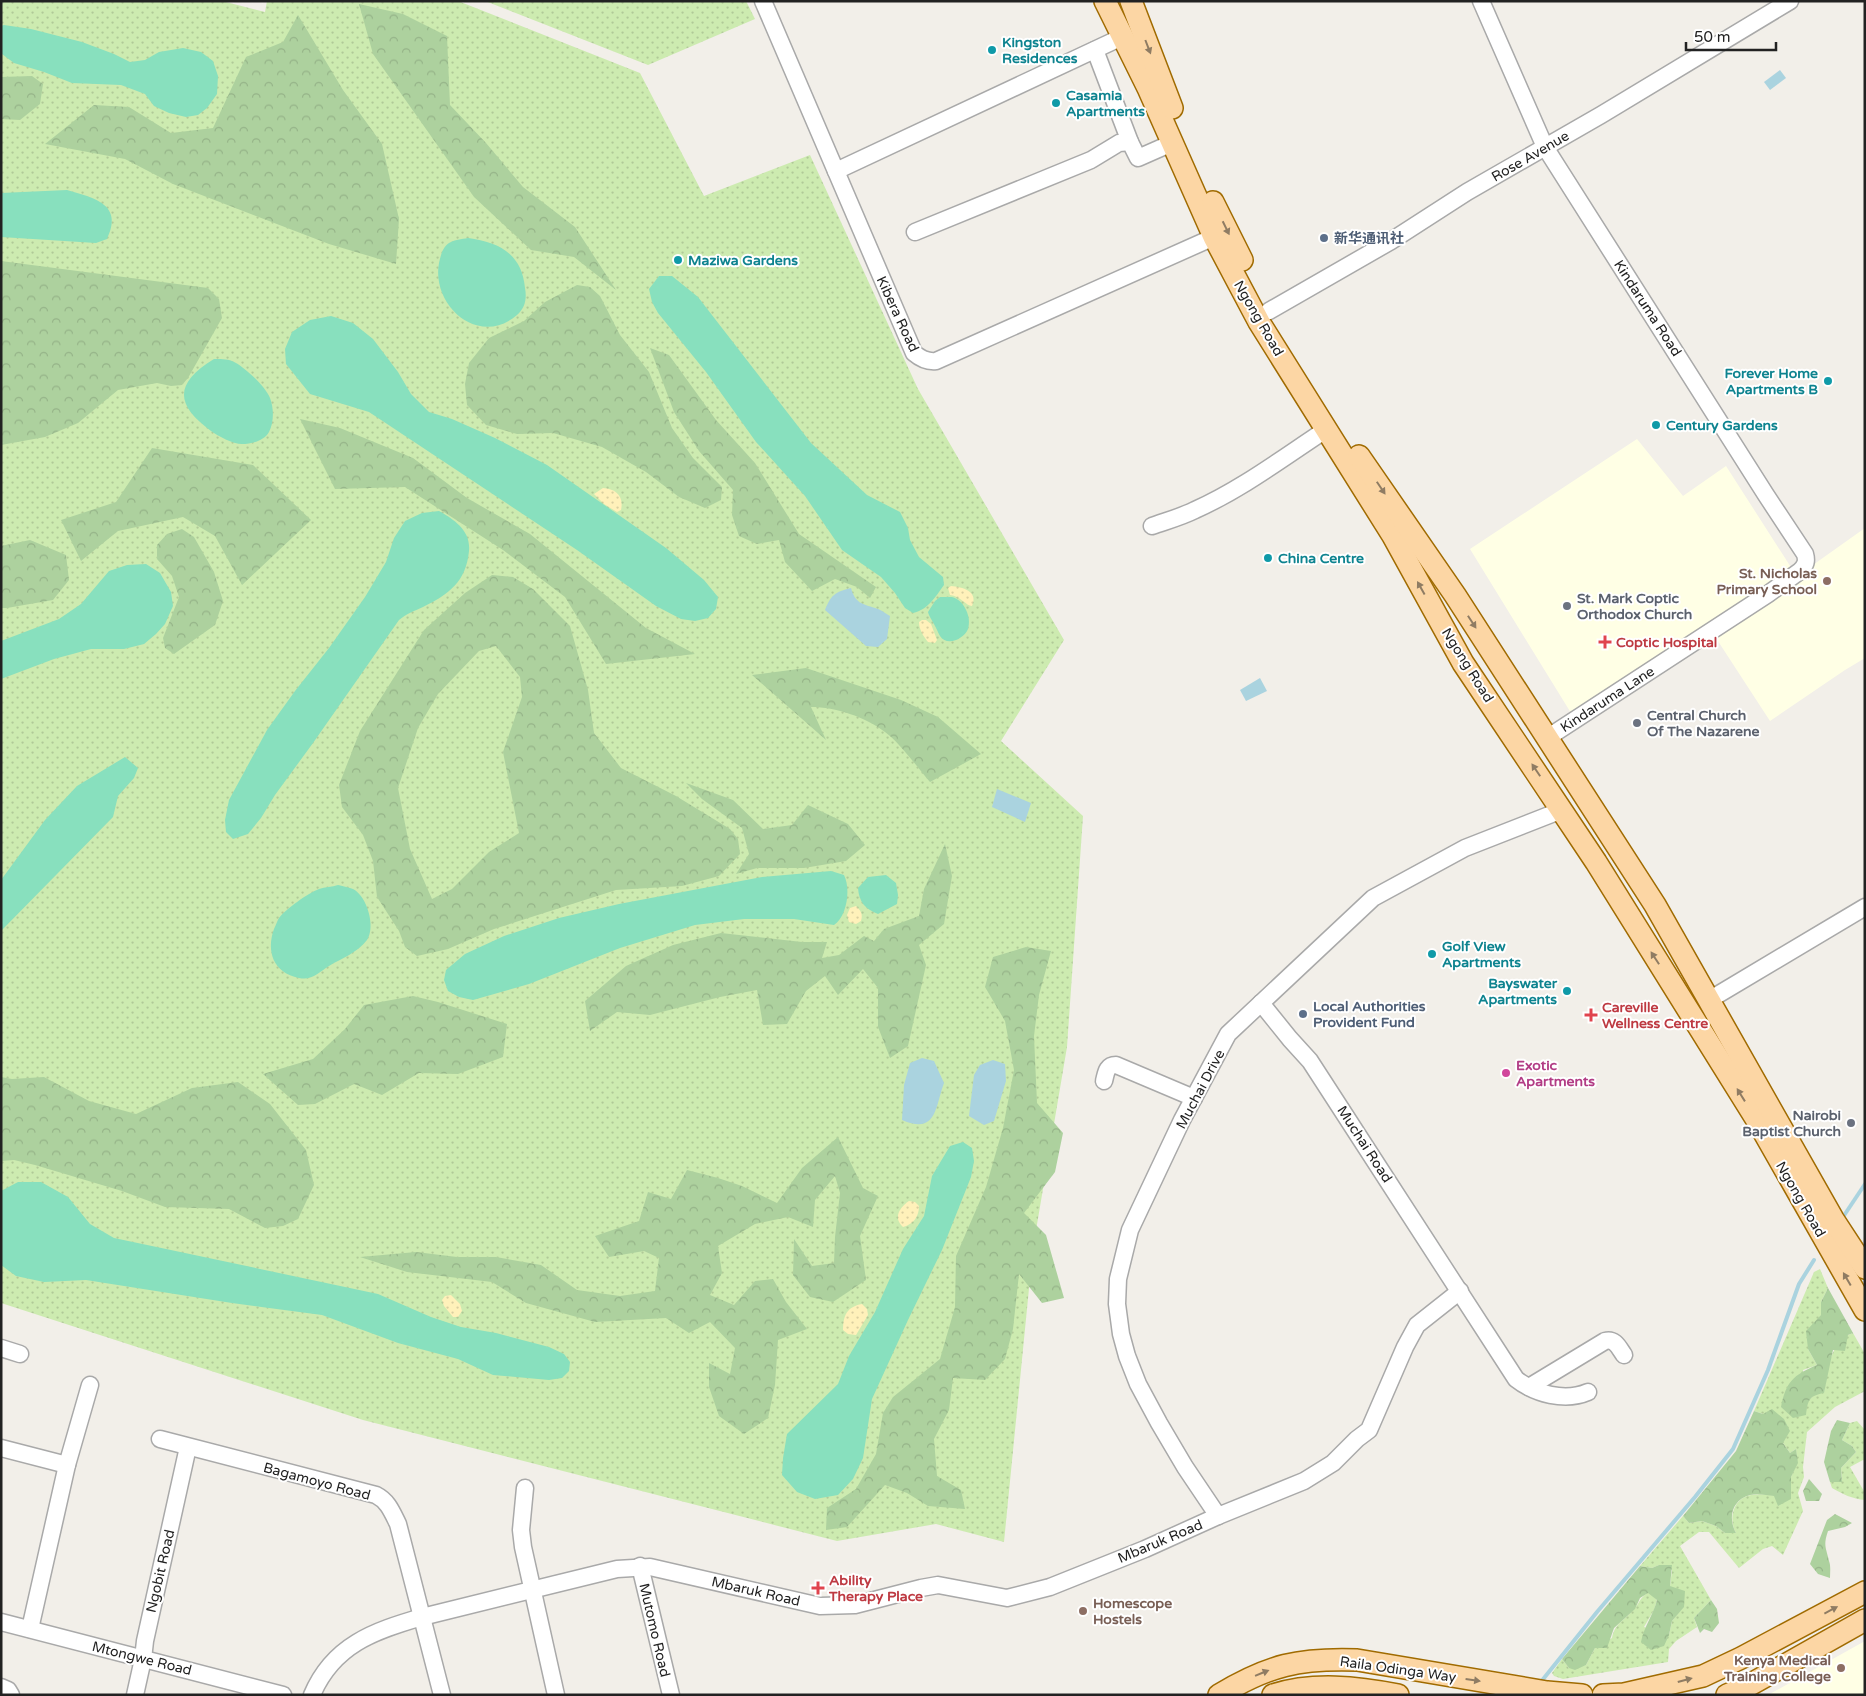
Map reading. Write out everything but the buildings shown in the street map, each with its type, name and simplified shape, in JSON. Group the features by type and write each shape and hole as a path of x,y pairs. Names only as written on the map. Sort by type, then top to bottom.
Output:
{"main road":[{"name":"Ngong Road","path":"1105,1 1148,88 1214,237 1259,322 1392,536 1463,663 1596,862 1758,1122 1826,1224"},
{"name":"Ngong Road","path":"1131,1 1186,144 1243,264 1269,311 1350,443 1455,595 1655,905 1709,1000 1837,1243 1865,1310"},
{"path":"1478,683 1480,662 1488,658 1497,661"},
{"path":"1596,862 1605,870 1612,870 1616,867 1619,859 1617,845"},
{"name":"Ngong Road","path":"1837,1243 1865,1268"},
{"path":"1603,1695 1624,1694 1703,1676 1741,1658 1863,1592"},
{"path":"1727,1695 1746,1687 1865,1620"},
{"name":"Raila Odinga Way","path":"1219,1695 1240,1682 1267,1670 1291,1663 1334,1659 1357,1660 1535,1690 1582,1695"},
{"name":"Raila Odinga Way","path":"1274,1695 1298,1689 1325,1687 1355,1688 1398,1695"}],"street":[{"name":"Kibera Road","path":"763,1 914,353 920,359 936,361 1214,237"},
{"name":"Kindaruma Road","path":"1481,1 1545,147 1766,496 1805,554 1805,566 1768,594"},
{"name":"Rose Avenue","path":"1269,311 1391,241 1467,192 1678,70 1790,1"},
{"path":"836,171 1122,37"},
{"path":"1095,50 1130,142 1138,158 1172,143"},
{"path":"915,232 1091,160 1119,143 1130,142"},
{"path":"1152,526 1215,501 1327,430"},
{"name":"Kindaruma Lane","path":"1547,738 1768,594"},
{"name":"Muchai Drive","path":"1218,1516 1176,1452 1138,1384 1127,1356 1117,1304 1118,1279 1130,1230 1194,1098 1228,1034 1373,898 1465,848 1562,810"},
{"path":"1709,1000 1865,907"},
{"name":"Muchai Road","path":"1261,1003 1310,1061 1516,1379 1534,1390 1568,1397 1588,1392"},
{"path":"1104,1081 1108,1068 1116,1065 1194,1098"},
{"path":"1218,1516 1304,1481 1333,1463 1369,1430 1405,1347 1417,1325 1460,1291"},
{"path":"1529,1387 1605,1341 1610,1340 1614,1342 1624,1355"},
{"path":"1,1348 20,1354"},
{"path":"30,1629 68,1465 90,1385"},
{"name":"Bagamoyo Road","path":"160,1438 382,1498 391,1508 398,1524 442,1695"},
{"name":"Ngobit Road","path":"135,1695 145,1641 188,1447"},
{"path":"1,1448 68,1465"},
{"path":"525,1488 521,1530 532,1590 556,1695"},
{"name":"Mbaruk Road","path":"312,1695 321,1677 339,1655 357,1641 390,1626 422,1616 617,1569 640,1566 820,1606 855,1605 921,1588 938,1586 1007,1598 1059,1583 1160,1543 1218,1516"},
{"name":"Mutomo Road","path":"640,1566 671,1695"},
{"name":"Mtongwe Road","path":"1,1622 282,1695"},
{"path":"1,1688 8,1690 11,1695"}],"shaded area":[{"name":"Coptic Hospital","path":"1637,439 1683,496 1726,466 1794,572 1571,713 1470,549"},
{"name":"St. Nicholas Primary School","path":"1865,528 1865,658 1770,721 1714,635"},
{"name":"Kenya Medical Training College","path":"1865,1641 1865,1695 1768,1695"}],"green space":[{"path":"1,1 222,1 265,12 267,1 458,1 640,73 704,196 810,155 918,389 1064,640 1001,741 1083,816 1067,1047 1033,1248 1004,1542 936,1524 837,1541 363,1420 1,1303"},
{"path":"485,1 746,1 755,19 648,65"},
{"path":"359,4 403,14 447,36 450,105 486,143 523,187 575,227 616,290 574,257 531,250 474,197 373,54"},
{"path":"298,15 343,90 382,144 399,219 396,264 329,244 173,184 125,159 45,144 94,105 129,107 171,133 213,128 246,57 283,42"},
{"path":"1,26 31,29 82,42 130,62 145,60 159,52 183,48 201,52 213,61 218,76 217,94 207,108 198,115 186,117 169,113 154,106 145,94 121,85 72,83 14,63 2,54"},
{"path":"32,76 43,84 40,104 20,120 1,119 1,77"},
{"path":"67,190 96,200 104,204 109,210 112,218 107,239 96,243 1,237 1,193"},
{"path":"468,238 490,243 507,252 514,258 523,276 526,296 525,303 517,315 502,324 488,327 474,324 461,318 450,307 442,294 438,279 442,252 449,243"},
{"path":"1,261 208,288 219,299 222,318 188,378 182,385 171,386 157,383 118,390 78,423 45,437 1,445"},
{"path":"659,276 672,276 698,297 811,443 867,495 900,512 908,528 910,540 919,557 943,577 944,585 927,606 913,613 905,608 881,577 842,550 805,496 756,442 706,372 658,313 652,302 649,289"},
{"path":"577,285 590,287 600,296 620,335 649,372 672,428 693,458 722,487 721,500 705,508 679,497 646,472 602,447 553,433 517,434 486,425 467,405 465,384 469,363 489,338 524,321 545,302"},
{"path":"331,316 353,323 373,339 398,372 411,394 429,412 452,419 495,438 547,465 666,548 704,580 718,597 716,609 708,618 695,621 681,619 656,606 577,550 369,412 310,394 286,364 285,349 292,332 310,320"},
{"path":"650,348 669,355 716,420 755,463 799,534 876,587 870,598 857,587 835,579 812,591 785,562 779,540 757,544 739,536 732,515 733,490 699,451 674,412"},
{"path":"214,359 232,361 242,367 268,393 272,406 273,420 269,432 261,440 246,444 230,441 211,431 190,412 185,403 186,385 201,368"},
{"path":"300,419 340,428 413,458 467,498 530,534 646,628 695,654 606,664 565,597 503,550 405,487 335,489"},
{"path":"152,448 253,465 311,520 242,585 215,536 183,517 118,531 81,561 61,520 116,502"},
{"path":"439,511 461,527 469,544 467,562 460,579 455,586 441,597 399,620 275,795 261,818 248,834 233,839 226,832 225,820 229,800 267,730 365,597 386,562 394,538 405,521 422,513"},
{"path":"182,529 194,537 214,572 223,601 215,625 174,654 165,648 163,638 179,597 172,576 157,559 157,545 167,534"},
{"path":"30,540 66,555 69,580 53,600 1,608 1,546"},
{"path":"146,564 160,573 171,592 173,606 165,624 144,644 124,649 91,649 54,659 1,679 1,641 59,619 81,604 109,571 127,565"},
{"path":"492,575 513,577 533,589 570,626 588,690 594,733 621,768 676,796 730,829 738,839 740,854 719,876 682,886 616,890 494,929 448,949 417,956 405,947 399,931 377,897 373,861 363,835 342,807 339,785 360,731 424,630 465,593","holes":["496,646 520,677 522,697 503,752 519,833 489,852 452,889 432,899 410,849 398,788 418,728 438,694 479,651"]},
{"path":"940,597 956,599 963,605 968,614 968,629 959,639 947,641 943,639 939,635 928,612"},
{"path":"806,668 901,700 938,717 981,754 930,782 897,742 885,732 859,717 821,707 811,707 826,740 752,675"},
{"path":"125,757 138,768 134,778 118,796 113,817 1,931 1,880 45,820 77,786"},
{"path":"686,783 733,800 763,829 792,825 808,805 848,824 865,845 846,861 804,868 757,868 736,874 749,854 742,828 702,799"},
{"path":"945,844 952,876 944,924 919,945 926,965 908,1046 890,1058 878,1027 878,988 863,969 838,995 825,976 806,991 787,1024 763,1025 757,990 720,997 650,1015 617,1012 590,1031 585,1001 626,966 673,945 721,933 802,942 827,942 822,958 839,955 864,936 874,941 884,929 919,916 924,889"},
{"path":"831,871 844,875 847,887 845,909 834,925 794,919 744,919 695,925 620,948 529,984 473,1000 459,997 448,991 444,980 446,970 465,954 504,936 559,918 619,904 762,877"},
{"path":"886,875 896,883 897,904 878,914 864,904 858,888 868,877"},
{"path":"338,885 353,889 366,905 371,928 367,940 354,952 312,977 299,978 283,971 274,960 271,945 274,929 279,918 309,894 319,889"},
{"path":"1026,947 1051,951 1039,995 1034,1036 1037,1103 1063,1133 1055,1172 1024,1213 1046,1235 1064,1298 1042,1303 1019,1274 1013,1329 1005,1359 985,1380 953,1378 949,1410 934,1439 937,1476 961,1490 965,1509 928,1506 907,1493 885,1485 847,1527 826,1530 827,1508 856,1489 876,1454 883,1413 893,1397 940,1359 955,1307 956,1256 986,1187 1003,1128 1014,1070 1005,1021 985,987 993,957"},
{"path":"413,996 507,1024 503,1057 458,1074 419,1073 382,1095 354,1084 315,1104 298,1105 263,1074 313,1059 345,1029 364,1005"},
{"path":"1,1077 12,1079 44,1077 89,1101 136,1114 192,1088 238,1082 270,1104 306,1150 314,1185 298,1219 283,1226 265,1228 229,1209 165,1207 122,1191 35,1165 14,1160 1,1161"},
{"path":"838,1137 863,1188 878,1196 860,1236 866,1280 833,1302 810,1297 793,1275 794,1239 812,1266 834,1263 840,1193 835,1176 815,1200 813,1227 788,1217 755,1224 718,1246 722,1273 710,1295 734,1305 755,1281 773,1279 786,1302 807,1329 778,1340 775,1385 768,1418 744,1434 719,1416 709,1387 709,1363 730,1374 735,1348 710,1322 689,1333 666,1318 595,1322 526,1303 492,1282 407,1272 360,1257 416,1252 457,1257 496,1257 541,1265 577,1290 620,1296 655,1291 659,1258 644,1251 609,1257 595,1236 639,1221 648,1192 671,1199 687,1170 742,1186 777,1203 802,1168"},
{"path":"963,1142 972,1148 974,1161 971,1177 942,1250 872,1399 863,1458 853,1479 838,1495 815,1499 797,1492 782,1475 787,1434 838,1384 849,1356 875,1312 903,1249 924,1216 932,1176 950,1146"},
{"path":"18,1182 41,1182 68,1197 90,1224 114,1238 378,1294 431,1317 461,1327 496,1333 549,1347 564,1354 570,1362 569,1371 562,1378 549,1380 493,1375 458,1359 398,1343 322,1315 86,1280 44,1282 16,1276 1,1265 1,1191"},
{"path":"1820,1269 1828,1288 1821,1302 1821,1315 1808,1349 1817,1365 1803,1370 1808,1401 1815,1394 1824,1392 1834,1350 1845,1337 1853,1333 1865,1354 1865,1391 1835,1407 1807,1432 1803,1467 1804,1477 1798,1493 1803,1511 1783,1555 1772,1546 1763,1549 1739,1568 1709,1532 1699,1532 1680,1546 1711,1600 1694,1618 1697,1627 1676,1641 1669,1649 1668,1662 1563,1679 1554,1676 1552,1673 1562,1659 1569,1668 1586,1665 1595,1648 1612,1638 1618,1625 1649,1592 1657,1600 1654,1610 1644,1627 1669,1635 1672,1621 1684,1606 1670,1586 1672,1570 1659,1565 1652,1568 1640,1566 1683,1516 1689,1523 1702,1521 1716,1526 1725,1533 1736,1533 1732,1516 1740,1500 1751,1495 1761,1494 1791,1499 1791,1477 1797,1463 1796,1449 1790,1453 1763,1414 1754,1411 1814,1272"},
{"path":"1828,1288 1853,1333 1848,1335 1845,1351 1833,1350 1824,1393 1810,1400 1806,1415 1793,1418 1781,1407 1783,1398 1788,1385 1796,1376 1817,1365 1808,1349 1806,1331 1821,1315 1821,1302"},
{"path":"1772,1409 1784,1419 1790,1431 1783,1443 1790,1453 1796,1449 1798,1463 1791,1477 1791,1499 1778,1506 1774,1496 1756,1494 1744,1497 1735,1506 1733,1511 1732,1522 1736,1533 1725,1533 1716,1526 1702,1521 1689,1523 1683,1516 1736,1451 1754,1411 1763,1414"},
{"path":"1837,1420 1850,1423 1842,1440 1852,1446 1856,1452 1841,1468 1842,1482 1830,1482 1824,1462 1831,1431"},
{"path":"1857,1421 1865,1430 1865,1461 1863,1460 1850,1467 1865,1493 1865,1500 1852,1497 1832,1488 1830,1482 1842,1482 1841,1468 1856,1452 1852,1446 1842,1440 1850,1423"},
{"path":"1809,1479 1822,1494 1819,1501 1806,1501 1803,1491"},
{"path":"1835,1514 1852,1523 1845,1527 1828,1531 1826,1536 1825,1543 1830,1565 1830,1578 1818,1574 1810,1564 1827,1520"},
{"path":"1659,1565 1672,1565 1670,1586 1685,1591 1684,1607 1672,1621 1664,1646 1651,1650 1641,1642 1657,1600 1648,1593 1640,1598 1635,1609 1614,1628 1607,1648 1595,1648 1586,1665 1575,1670 1569,1668 1562,1659 1640,1566 1652,1568"},
{"path":"1711,1600 1717,1609 1719,1623 1712,1632 1704,1629 1700,1633 1694,1618"}],"sand":[{"path":"603,488 618,494 622,505 621,510 617,512 604,504 594,494"},
{"path":"951,586 960,587 971,593 974,601 972,606 950,595 948,588"},
{"path":"926,620 931,624 937,640 935,643 928,642 923,635 919,622"},
{"path":"856,906 862,916 861,921 856,924 849,922 847,915 850,908"},
{"path":"909,1201 915,1202 919,1206 918,1213 913,1222 903,1227 898,1217 902,1207"},
{"path":"451,1295 460,1304 462,1311 458,1317 453,1317 444,1306 442,1300 445,1296"},
{"path":"862,1304 867,1309 868,1315 856,1335 848,1334 843,1330 845,1316 853,1307"}],"water":[{"path":"1780,70 1786,78 1770,90 1764,82"},
{"path":"851,588 857,600 890,616 887,639 878,647 866,646 825,610 834,595"},
{"path":"1260,678 1267,691 1246,701 1240,690"},
{"path":"997,789 1031,803 1025,822 992,807"},
{"path":"922,1058 934,1061 944,1083 933,1116 922,1124 913,1124 902,1120 904,1085 910,1063"},
{"path":"993,1060 1005,1064 1006,1081 994,1121 984,1125 969,1116 974,1075 980,1065"}],"waterway":[{"path":"1841,1220 1865,1184"},
{"path":"1540,1683 1733,1449 1768,1370 1799,1284 1814,1260"}],"place":[{"name":"Kingston Residences","path":"992,50"},
{"name":"Casamia Apartments","path":"1056,103"},
{"name":"新华通讯社","path":"1324,238"},
{"name":"Maziwa Gardens","path":"678,260"},
{"name":"Forever Home Apartments B","path":"1828,381"},
{"name":"Century Gardens","path":"1656,425"},
{"name":"China Centre","path":"1268,558"},
{"name":"St. Nicholas Primary School","path":"1827,581"},
{"name":"St. Mark Coptic Orthodox Church","path":"1567,606"},
{"name":"Coptic Hospital","path":"1605,642"},
{"name":"Central Church Of The Nazarene","path":"1637,723"},
{"name":"Golf View Apartments","path":"1432,954"},
{"name":"Bayswater Apartments","path":"1567,991"},
{"name":"Local Authorities Provident Fund","path":"1303,1014"},
{"name":"Careville Wellness Centre","path":"1591,1015"},
{"name":"Exotic Apartments","path":"1506,1073"},
{"name":"Nairobi Baptist Church","path":"1851,1123"},
{"name":"Ability Therapy Place","path":"818,1588"},
{"name":"Homescope Hostels","path":"1083,1611"},
{"name":"Kenya Medical Training College","path":"1841,1668"}]}
